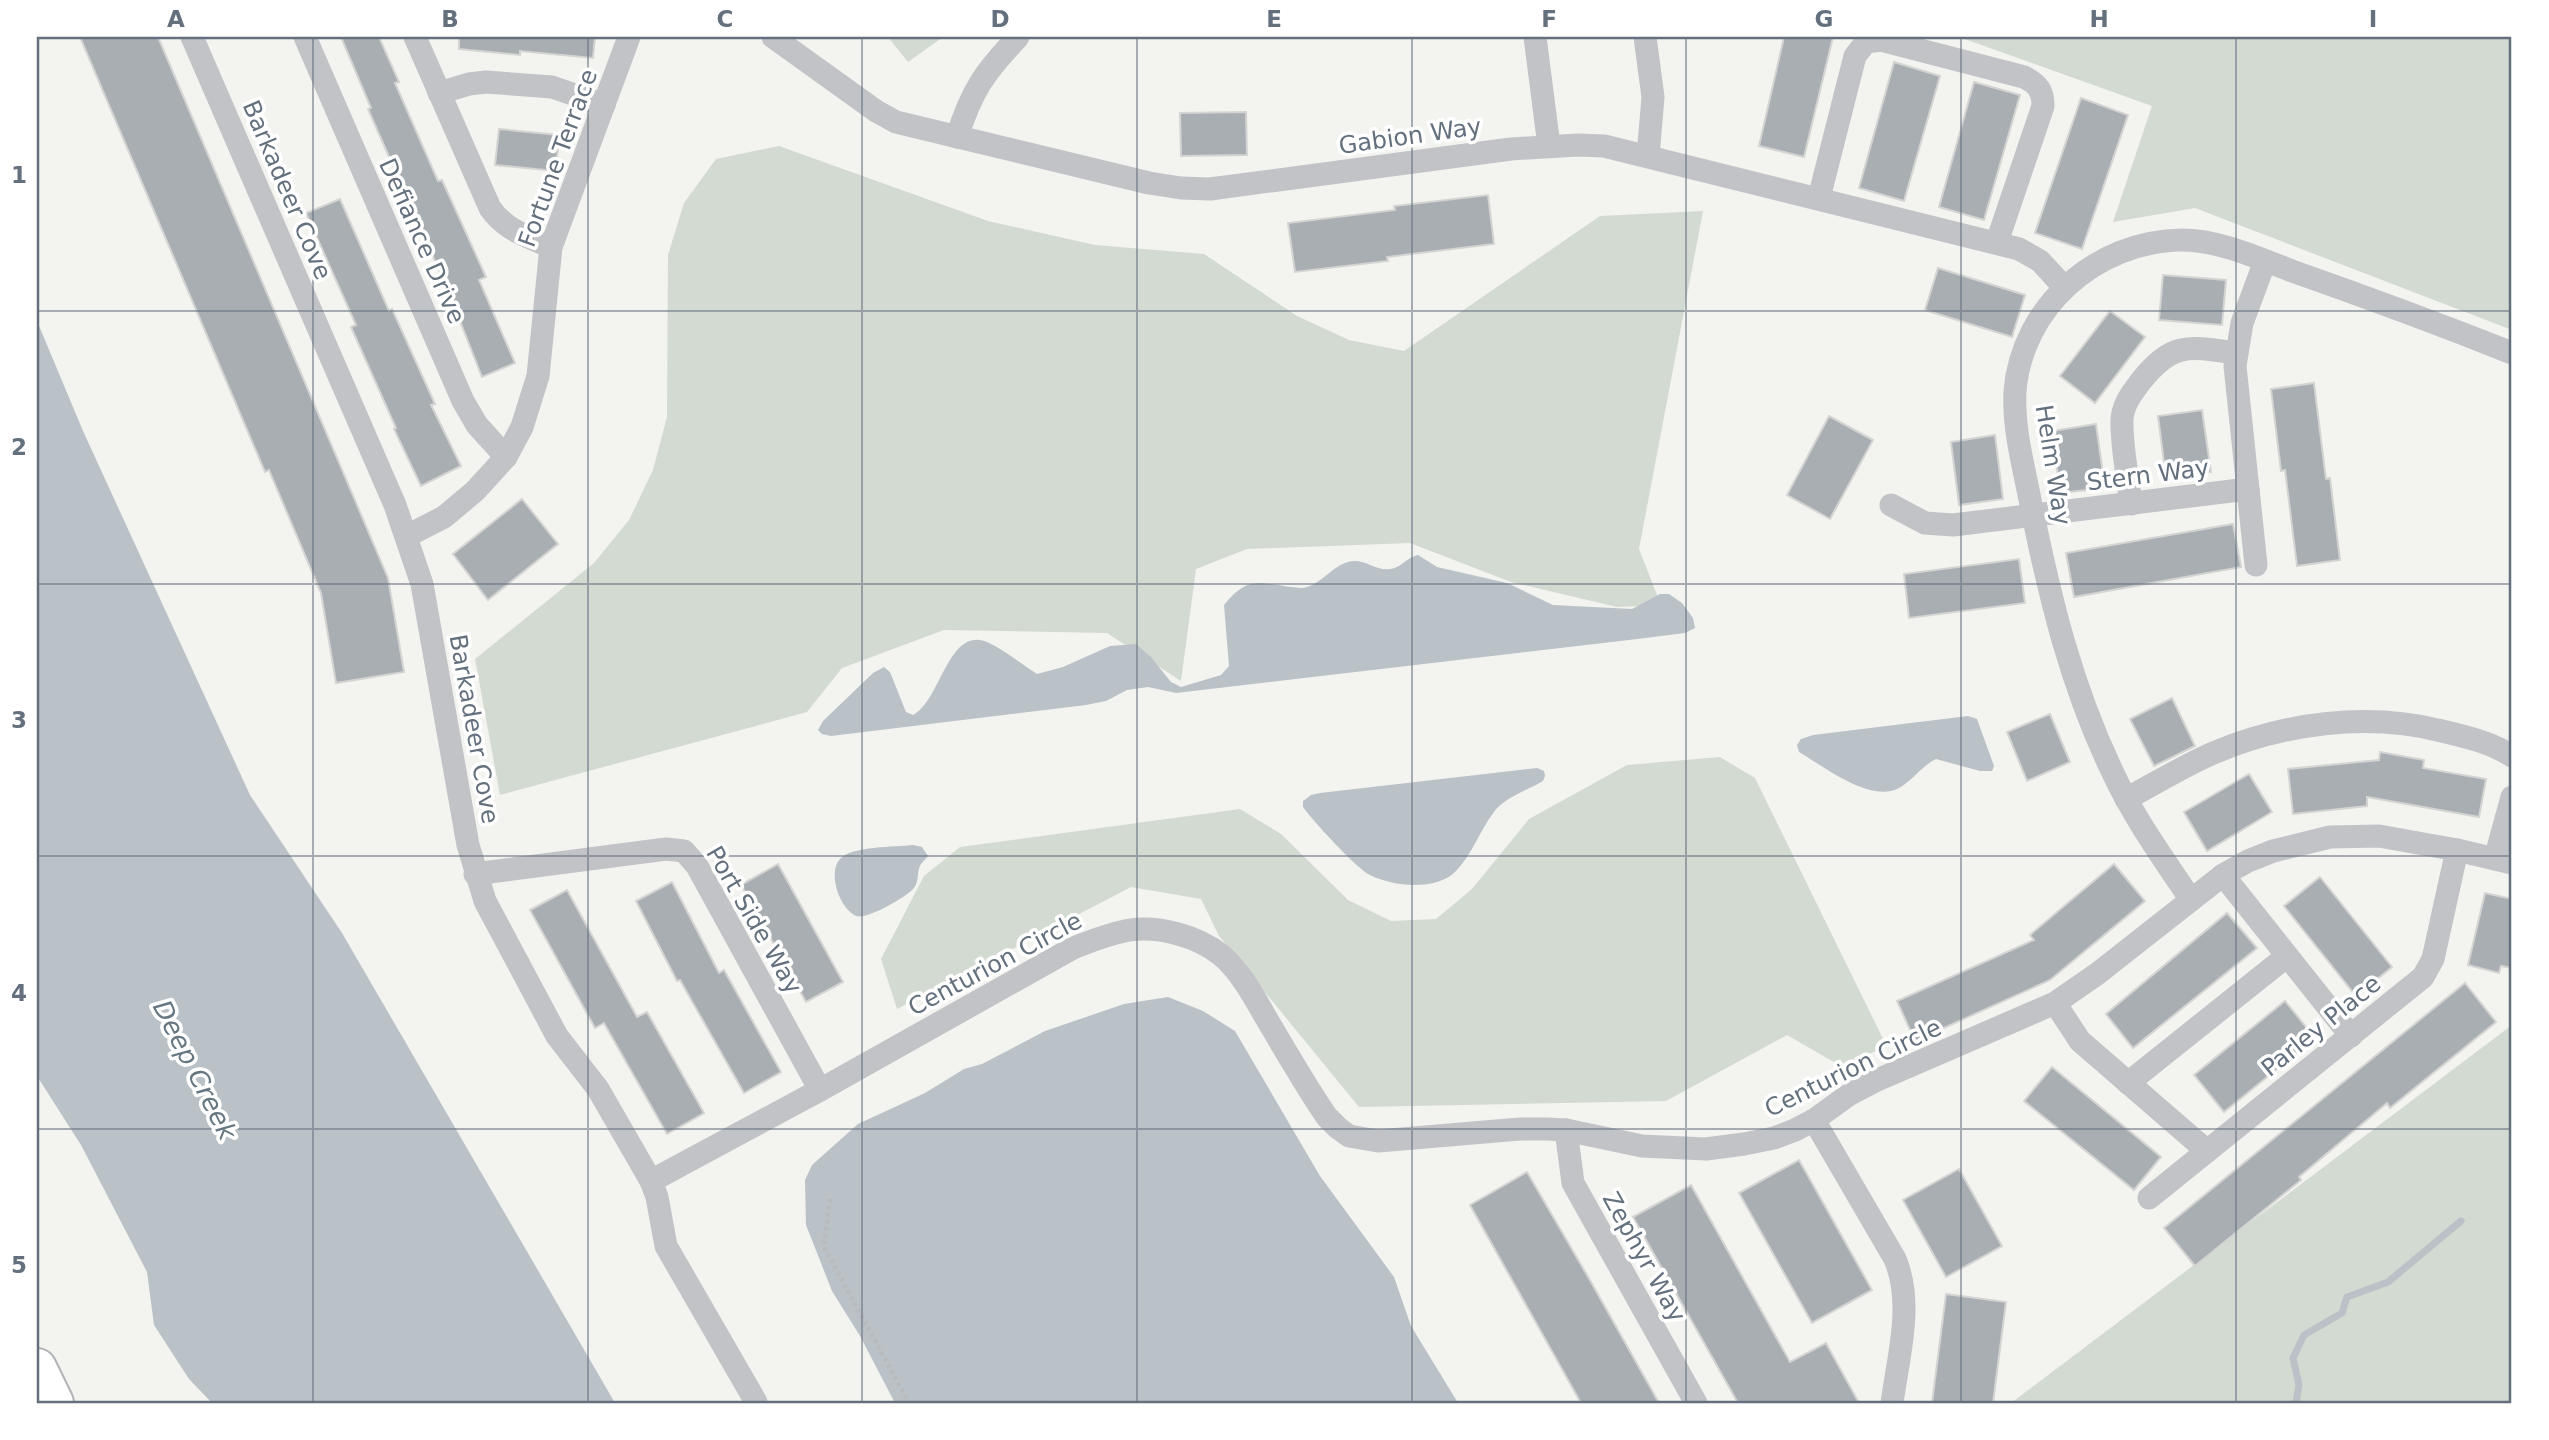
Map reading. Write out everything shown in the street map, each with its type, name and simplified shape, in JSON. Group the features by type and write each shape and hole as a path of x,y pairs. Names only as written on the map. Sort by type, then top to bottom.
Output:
{"highway":[{"path":"37,1368 54,1403"}],"street":[{"name":"Barkadeer Cove","path":"192,37 407,536 422,584 475,874 497,927 557,1036 598,1089 651,1181 660,1210 666,1245 756,1402"},
{"name":"Defiance Drive","path":"305,37 463,401 477,425 506,457"},
{"path":"415,37 490,208 499,221 512,230 551,247"},
{"name":"Fortune Terrace","path":"407,536 444,517 460,505 506,457 522,427 538,376 551,247 629,37"},
{"name":"Gabion Way","path":"772,37 886,117 906,125 1149,183 1210,189 1511,149 1604,146 1997,242 2019,249 2039,261 2064,287"},
{"path":"957,137 966,107 977,85 992,64 1018,37"},
{"path":"1535,37 1549,146"},
{"path":"1645,37 1653,97 1648,156"},
{"path":"1819,198 1855,56 1866,42 1881,40 2024,77 2040,88 2043,106 1997,242"},
{"path":"439,93 486,82 552,87 604,105"},
{"name":"Helm Way","path":"2191,900 2126,800 2098,740 2066,657 2017,433 2016,388 2022,358 2032,332 2064,287 2104,259 2153,243 2183,240 2212,244 2265,261 2512,353"},
{"path":"2256,565 2235,380 2235,353 2242,323 2265,261"},
{"path":"2131,504 2122,423 2130,394 2156,361 2169,353 2185,348 2207,348 2235,353"},
{"name":"Stern Way","path":"1891,505 1925,523 1938,526 2248,489"},
{"path":"2126,800 2186,766 2241,742 2284,731 2339,722 2371,722 2435,729 2490,743 2512,756"},
{"path":"2504,861 2512,797"},
{"name":"Centurion Circle","path":"651,1181 1073,948 1103,936 1130,930 1153,929 1197,940 1221,955 1250,990 1323,1111 1349,1136 1363,1140 1393,1141 1520,1129 1566,1130 1642,1146 1706,1149 1774,1138 1814,1120 1850,1094 1875,1081 2055,1003 2097,974 2223,875 2273,851 2330,837 2379,836 2504,861"},
{"name":"Port Side Way","path":"475,874 666,849 684,851 697,866 820,1090"},
{"name":"Parley Place","path":"2149,1198 2415,985 2429,969 2433,959 2456,850"},
{"path":"2223,875 2351,1036"},
{"path":"2128,1083 2287,957"},
{"path":"2055,1003 2080,1041 2207,1151"},
{"path":"1814,1120 1902,1275 1905,1305 1892,1403"},
{"name":"Zephyr Way","path":"1566,1130 1570,1172 1579,1195 1696,1403"}],"path":[{"path":"830,1199 824,1247 909,1403"}],"shaded area":[{"path":"888,37 943,37 908,62"},
{"path":"1959,37 2512,37 2512,330 2195,208 2113,222 2152,106"},
{"path":"779,146 988,221 1095,245 1204,254 1297,316 1349,340 1404,351 1600,216 1703,211 1639,549 1661,605 1617,607 1511,582 1410,543 1247,549 1196,569 1181,681 1107,633 944,630 842,668 807,712 500,795 475,659 594,563 629,520 653,470 667,417 668,255 684,203 716,159"},
{"path":"1720,757 1755,778 1887,1047 1839,1065 1787,1035 1666,1101 1359,1107 1219,936 1201,899 1131,887 897,1009 881,959 924,876 960,847 1240,809 1281,834 1348,900 1391,921 1436,919 1472,889 1529,819 1627,765"},
{"path":"2512,1025 2512,1403 2011,1403"}],"water":[{"name":"Deep Creek","path":"37,321 83,431 250,795 342,933 615,1403 212,1403 189,1379 154,1325 147,1272 81,1145 37,1076"},
{"path":"1418,555 1437,567 1507,583 1553,605 1632,609 1660,594 1669,594 1682,603 1693,618 1695,628 1685,633 1176,693 1148,687 1127,690 1106,701 1086,705 831,736 818,730 823,721 873,673 884,667 890,672 906,712 913,715 923,707 954,654 963,645 974,640 994,645 1037,674 1063,667 1110,646 1136,644 1151,657 1171,682 1181,687 1221,675 1229,666 1224,605 1240,589 1261,583 1305,588 1348,562 1359,561 1390,569"},
{"path":"1968,716 1977,719 1994,766 1992,771 1980,771 1936,759 1902,786 1886,792 1873,791 1846,781 1799,752 1797,745 1801,739 1813,735"},
{"path":"1537,768 1544,771 1543,781 1498,807 1456,871 1438,882 1427,884 1403,884 1370,875 1345,854 1303,807 1303,801 1320,793"},
{"path":"913,845 922,847 928,856 920,867 913,889 894,903 868,915 856,916 850,912 840,899 835,881 836,865 840,859 863,849"},
{"path":"1168,997 1203,1011 1235,1031 1320,1176 1394,1277 1411,1326 1458,1403 895,1403 860,1336 832,1291 806,1225 805,1180 812,1165 858,1124 925,1093 964,1069 982,1064 1045,1031 1124,1004"}],"building":[{"path":"80,37 158,37 388,578 404,672 336,683 321,593 269,470 265,472"},
{"path":"341,37 379,37 399,82 395,83 438,181 442,180 486,277 479,280 515,363 482,377 449,293 368,109 371,108"},
{"path":"459,37 595,37 593,58 459,49"},
{"path":"1784,37 1833,37 1804,157 1759,146"},
{"path":"1894,62 1940,76 1904,201 1859,188"},
{"path":"1974,82 2020,95 1984,220 1939,207"},
{"path":"2081,98 2128,115 2082,249 2035,233"},
{"path":"1246,112 1247,155 1181,156 1180,113"},
{"path":"499,129 559,135 556,171 495,165"},
{"path":"1488,195 1494,244 1295,272 1288,223 1395,210 1394,206"},
{"path":"340,199 389,311 392,309 435,404 431,405 461,466 421,486 351,327 356,325 306,213"},
{"path":"1938,268 2025,295 2012,337 1925,310"},
{"path":"2163,275 2226,280 2222,325 2159,320"},
{"path":"2110,311 2145,337 2095,403 2060,376"},
{"path":"2314,383 2340,560 2297,566 2271,389"},
{"path":"2202,410 2211,472 2166,478 2158,416"},
{"path":"1829,416 1873,440 1830,519 1787,495"},
{"path":"2096,424 2105,488 2060,493 2052,431"},
{"path":"1995,435 2003,499 1959,505 1951,442"},
{"path":"522,499 558,544 488,600 453,554"},
{"path":"2233,524 2241,567 2074,597 2066,553"},
{"path":"2019,559 2025,603 1909,618 1904,574"},
{"path":"2172,698 2195,746 2154,766 2130,719"},
{"path":"2050,714 2070,762 2027,781 2007,732"},
{"path":"2380,752 2424,760 2423,768 2486,779 2479,817 2367,797 2367,806 2293,814 2288,769 2379,760"},
{"path":"2249,774 2272,812 2207,851 2184,812"},
{"path":"778,864 843,982 806,1002 741,885"},
{"path":"2114,864 2145,901 2050,980 1915,1041 1897,1001 2034,940 2030,935"},
{"path":"2320,877 2392,967 2356,996 2284,906"},
{"path":"672,882 719,973 724,970 781,1072 744,1093 680,980 677,981 636,901"},
{"path":"567,890 637,1017 647,1012 704,1113 667,1134 604,1023 595,1028 530,910"},
{"path":"2485,893 2512,899 2512,968 2501,966 2499,973 2468,965"},
{"path":"2227,913 2257,948 2133,1048 2106,1014"},
{"path":"2465,983 2496,1022 2390,1108 2387,1103 2299,1177 2301,1180 2195,1266 2164,1228"},
{"path":"2285,1001 2315,1038 2224,1112 2194,1075"},
{"path":"2052,1067 2161,1157 2134,1190 2024,1101"},
{"path":"1799,1160 1872,1290 1812,1323 1739,1193"},
{"path":"1959,1169 2002,1246 1946,1277 1903,1200"},
{"path":"1527,1172 1659,1403 1581,1403 1470,1205"},
{"path":"1691,1185 1790,1362 1826,1343 1859,1403 1738,1403 1633,1217"},
{"path":"1946,1294 2006,1302 1993,1403 1932,1403"}],"waterway":[{"path":"2296,1403 2299,1385 2293,1358 2304,1335 2342,1313 2347,1297 2388,1282 2461,1221"}]}
